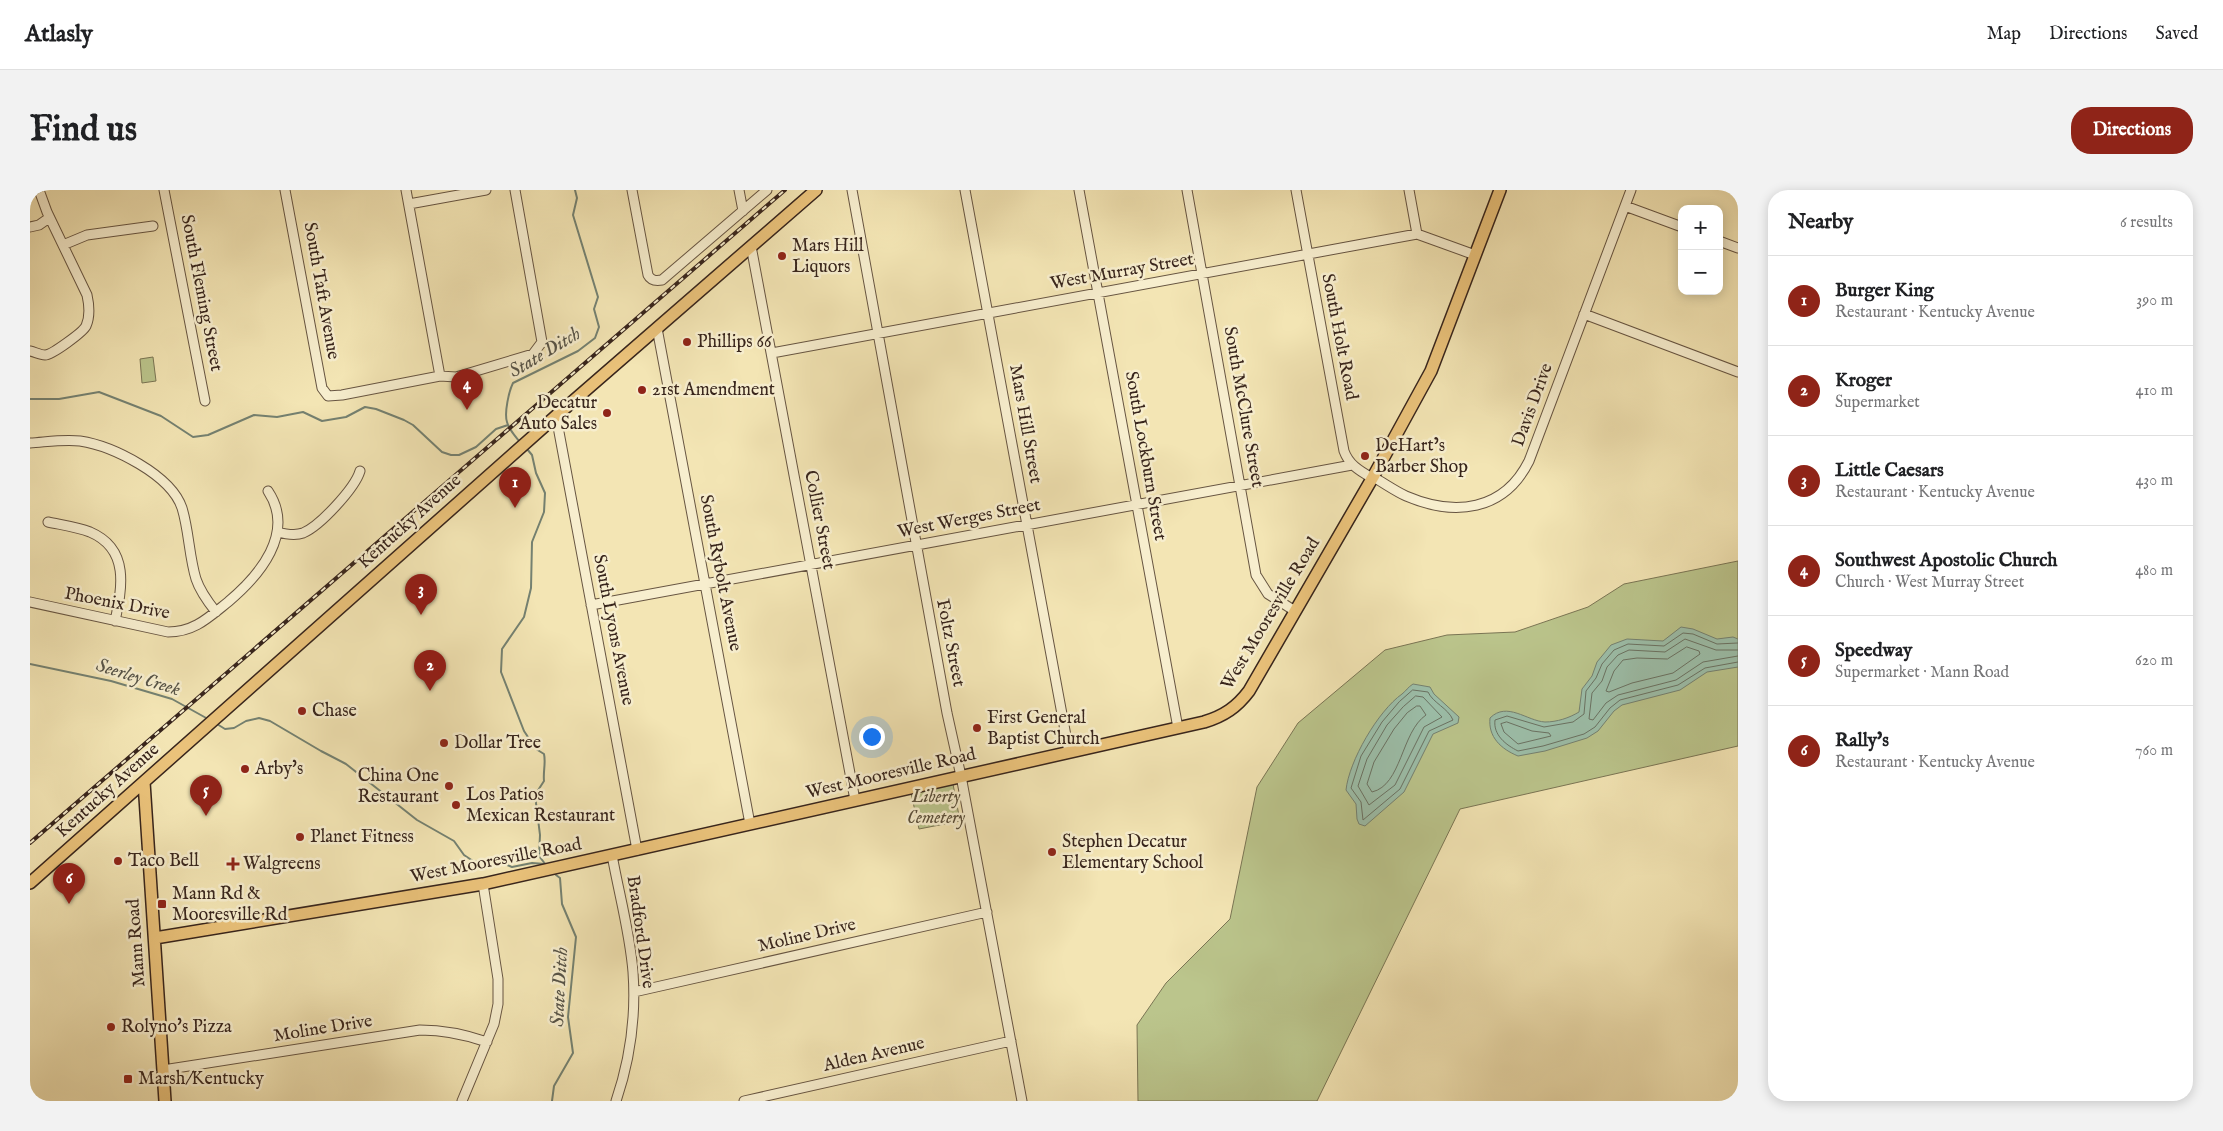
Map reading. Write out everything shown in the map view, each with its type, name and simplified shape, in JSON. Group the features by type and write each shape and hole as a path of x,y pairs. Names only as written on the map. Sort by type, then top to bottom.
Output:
{"main road":[{"name":"Kentucky Avenue","path":"30,883 531,438 816,190"},
{"name":"West Mooresville Road","path":"155,938 483,884 1220,717 1240,702 1249,691 1372,477 1437,357 1500,190"},
{"name":"Mann Road","path":"144,782 165,1101"}],"street":[{"path":"30,350 44,355 50,354 84,329 87,323 87,297 49,218 39,190"},
{"name":"South Fleming Street","path":"164,190 205,401"},
{"name":"South Taft Avenue","path":"286,190 322,388 328,396 440,376"},
{"path":"406,190 440,376 456,377 533,354 539,350 542,342 515,190"},
{"path":"409,204 486,190"},
{"path":"632,190 648,273 654,280 662,280 767,190"},
{"path":"739,190 743,211"},
{"name":"Foltz Street","path":"852,190 947,713 961,776 1022,1101"},
{"name":"Mars Hill Street","path":"965,190 1069,752"},
{"name":"South Lockburn Street","path":"1079,190 1178,728"},
{"name":"South McClure Street","path":"1187,190 1257,577 1270,596 1295,611"},
{"name":"South Holt Road","path":"1296,190 1343,444 1347,458 1352,465"},
{"path":"1409,190 1417,234 1475,255"},
{"name":"Davis Drive","path":"1372,477 1404,495 1445,507 1476,506 1504,492 1521,476 1529,461 1631,190"},
{"path":"1625,206 1678,226"},
{"path":"30,227 39,225 49,218"},
{"path":"63,245 87,235 153,226"},
{"name":"West Murray Street","path":"772,353 1417,234"},
{"path":"1723,242 1738,248"},
{"name":"Collier Street","path":"751,246 855,800"},
{"path":"1584,314 1738,372"},
{"name":"South Rybolt Avenue","path":"657,328 750,824"},
{"name":"South Lyons Avenue","path":"556,416 637,850"},
{"path":"30,443 77,441 97,445 154,473 165,481 174,492 182,507 196,579 216,612"},
{"path":"1352,465 1372,477"},
{"name":"West Werges Street","path":"591,605 1352,465"},
{"path":"276,532 296,535 311,528 352,487 360,471"},
{"name":"Phoenix Drive","path":"30,602 161,631 178,632 201,624 246,586 259,572 272,548 276,532 277,510 268,491"},
{"path":"48,522 92,533 103,540 112,550 120,565 122,579 116,621"},
{"name":"Bradford Drive","path":"612,855 631,957 634,992 630,1042 616,1101"},
{"path":"462,1101 497,1014 499,993 483,884"},
{"name":"Moline Drive","path":"634,992 987,912"},
{"name":"Moline Drive","path":"163,1070 420,1030 458,1033 487,1042"},
{"name":"Alden Avenue","path":"744,1101 1011,1042"}],"green space":[{"path":"153,357 156,381 142,383 140,359"},
{"path":"1738,561 1738,746 1460,809 1317,1101 1138,1101 1137,1025 1166,983 1230,919 1257,787 1298,723 1385,650 1447,635 1515,632 1588,607 1624,584"},
{"name":"Liberty Cemetery","path":"953,784 960,821 919,829 911,793"}],"water":[{"path":"1681,627 1693,629 1717,639 1733,637 1738,639 1738,667 1707,672 1680,690 1622,705 1614,711 1598,731 1587,738 1545,751 1518,756 1506,750 1493,737 1490,718 1503,711 1517,713 1545,722 1563,719 1579,712 1582,689 1592,676 1597,662 1611,645 1627,639 1663,641"},
{"path":"1413,684 1430,687 1434,694 1459,717 1458,723 1433,734 1404,792 1365,826 1359,824 1356,804 1346,790 1353,765 1375,724 1393,702"}],"waterway":[{"name":"State Ditch","path":"520,442 509,428 506,418 507,402 513,383 578,351 595,338 599,327 594,309 598,297 573,215 577,198 575,190"},
{"path":"30,399 59,399 99,392 161,416 193,437 208,435 254,415 277,417 303,412 322,421 346,417 365,407 376,409 413,425 442,452 451,455 459,455 476,447 496,429 508,425"},
{"name":"State Ditch","path":"527,449 532,455 536,473 545,493 544,512 532,542 531,588 524,617 502,649 501,672 524,731 536,749 544,754 544,781 535,795 540,835 539,856 546,865"},
{"name":"Seerley Creek","path":"30,664 111,681 172,699 208,719"},
{"name":"Seerley Creek","path":"217,724 225,729 234,728 246,721 259,718 270,721 346,764 417,820 454,841 464,855 473,861 502,863 512,867 532,863 545,864"},
{"name":"State Ditch","path":"552,1101 554,1086 573,1053 568,1017 576,937 562,904 560,878 556,875"}],"railway":[{"path":"30,843 785,190"}],"place":[{"name":"Mars Hill Liquors","path":"782,256"},
{"name":"Phillips 66","path":"687,342"},
{"name":"21st Amendment","path":"642,390"},
{"name":"Southwest Apostolic Church","path":"467,410"},
{"name":"Decatur Auto Sales","path":"607,413"},
{"name":"DeHart’s Barber Shop","path":"1365,456"},
{"name":"Burger King","path":"515,508"},
{"name":"Little Caesars","path":"421,615"},
{"name":"Kroger","path":"430,691"},
{"name":"Chase","path":"302,711"},
{"name":"First General Baptist Church","path":"977,728"},
{"name":"Dollar Tree","path":"444,743"},
{"name":"Arby's","path":"245,769"},
{"name":"China One Restaurant","path":"449,786"},
{"name":"Los Patios Mexican Restaurant","path":"456,805"},
{"name":"Speedway","path":"206,816"},
{"name":"Planet Fitness","path":"300,837"},
{"name":"Stephen Decatur Elementary School","path":"1052,852"},
{"name":"Taco Bell","path":"118,861"},
{"name":"Walgreens","path":"233,864"},
{"name":"Rally's","path":"69,904"},
{"name":"Mann Rd & Mooresville Rd","path":"162,904"},
{"name":"Rolyno's Pizza","path":"111,1027"},
{"name":"Marsh/Kentucky","path":"128,1079"}]}
